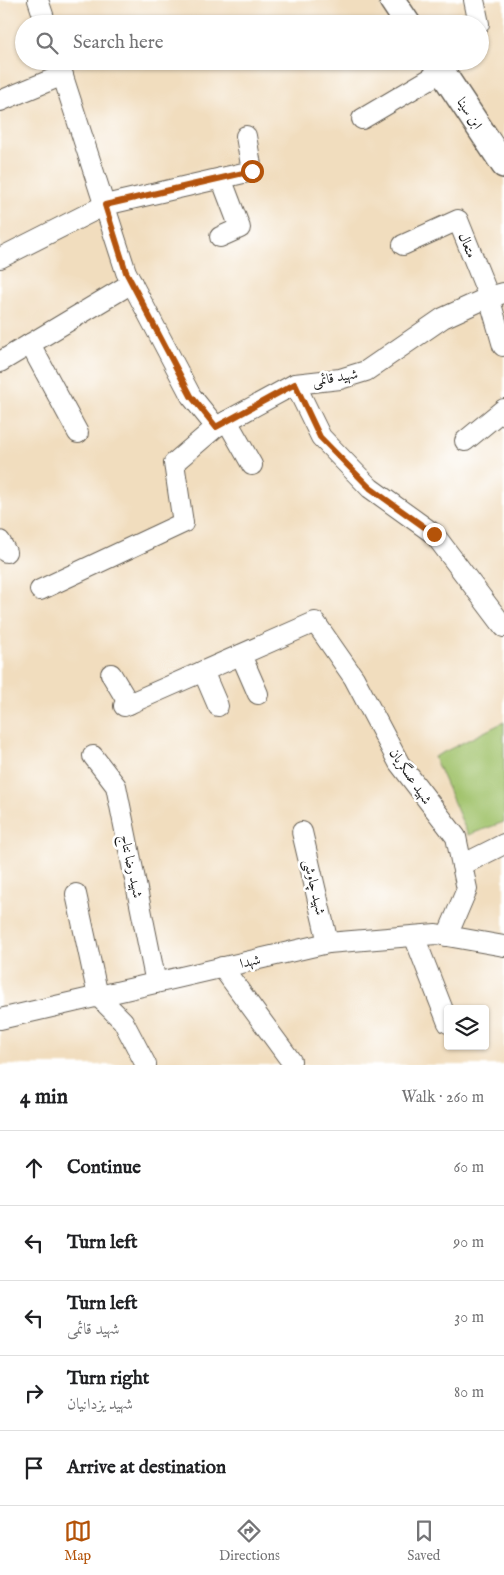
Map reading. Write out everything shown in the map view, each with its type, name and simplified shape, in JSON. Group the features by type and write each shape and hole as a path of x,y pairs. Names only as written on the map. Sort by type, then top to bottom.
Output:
{"main road":[{"path":"392,0 402,15"},
{"name":"ابن سینا","path":"446,70 504,165"}],"street":[{"path":"38,0 43,15"},
{"path":"474,0 477,15"},
{"path":"0,101 56,70"},
{"path":"61,70 126,272 191,396 222,424 252,465"},
{"path":"362,119 436,70"},
{"path":"0,258 105,205 252,171 246,136"},
{"path":"220,237 240,228 221,178"},
{"name":"متعال","path":"403,244 458,220 497,295"},
{"path":"0,362 132,283"},
{"path":"497,295 503,346"},
{"name":"شهید قائمی","path":"40,590 183,523 174,463 222,424 295,384 340,379 366,371 443,318 497,295"},
{"path":"30,344 78,433"},
{"path":"295,384 320,437 370,488 434,534 504,627"},
{"path":"465,441 504,409"},
{"name":"شهید عسگریان","path":"241,655 315,622 354,678 399,763 456,837 467,889 447,936"},
{"path":"111,674 126,705 241,655 258,694"},
{"path":"203,671 218,706"},
{"name":"شهید رضا نتاج","path":"92,756 116,786 156,982"},
{"name":"شهید چاوشی","path":"302,832 328,943"},
{"path":"462,865 504,844"},
{"path":"76,894 98,996 124,1021 146,1065"},
{"name":"شهدا","path":"0,1019 328,943 436,934 504,946"},
{"path":"414,936 444,1013"},
{"path":"222,967 291,1062"}],"green space":[{"path":"504,722 504,822 468,835 434,757"}],"route":[{"path":"252,171 105,205 126,272 191,396 216,427 295,384 320,437 370,488 434,534"}]}
